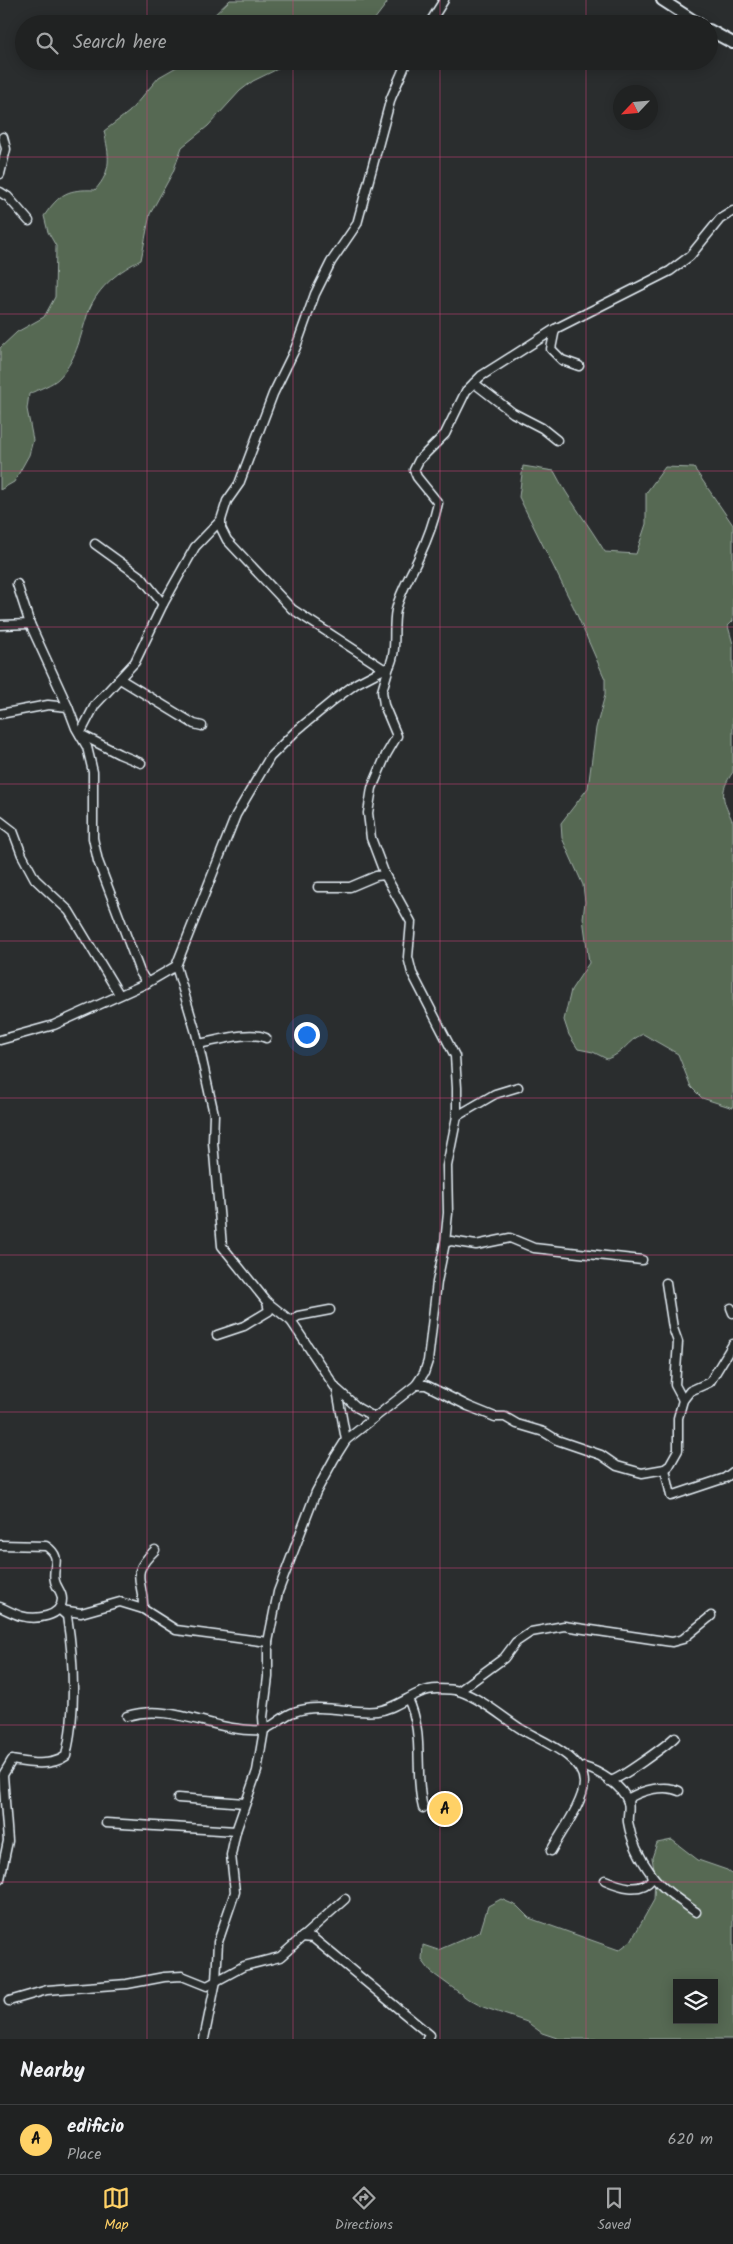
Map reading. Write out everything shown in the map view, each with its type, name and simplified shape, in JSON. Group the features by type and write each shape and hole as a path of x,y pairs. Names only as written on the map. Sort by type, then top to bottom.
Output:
{"street":[{"path":"435,15 444,0"},
{"path":"662,0 685,15"},
{"path":"718,35 733,43"},
{"path":"386,668 292,609 227,540 221,528 221,520 227,501 239,484 273,394 296,347 315,294 331,262 357,224 391,98 404,70"},
{"path":"0,174 6,149 2,138"},
{"path":"0,192 29,221"},
{"path":"0,1040 54,1025 147,983 176,966 236,815 270,757 296,731 335,699 357,683 386,668 393,659 395,612 400,595 420,557 434,521 438,503 417,477 414,470 419,460 445,434 466,391 498,364 554,329 670,271 690,256 720,219 733,211"},
{"path":"554,329 551,349 562,360 580,366"},
{"path":"474,383 513,413 542,428 557,440"},
{"path":"80,734 95,705 135,662 163,604 195,547 221,520"},
{"path":"95,544 142,578 163,604"},
{"path":"17,584 30,624 87,747 93,772 93,838 98,861 140,972 147,983"},
{"path":"0,625 30,624"},
{"path":"204,2039 216,1981 218,1942 235,1892 236,1881 231,1863 236,1831 257,1771 264,1730 263,1717 268,1677 268,1642 278,1592 316,1492 346,1440 374,1416 399,1401 416,1385 424,1373 428,1361 437,1282 445,1244 448,1213 447,1166 457,1116 455,1056 412,973 408,957 411,922 385,875 371,838 368,813 372,788 386,755 398,736 384,705 382,691 386,668"},
{"path":"120,679 194,724 202,726"},
{"path":"0,714 48,705 68,706"},
{"path":"80,734 141,763"},
{"path":"0,821 12,831 35,879 69,911 119,994"},
{"path":"318,887 350,887 376,876 385,875"},
{"path":"176,966 199,1044 214,1114 214,1142 222,1246 267,1302 291,1321 337,1390 358,1408 374,1416"},
{"path":"199,1044 238,1036 262,1036 266,1038"},
{"path":"457,1116 495,1094 518,1087"},
{"path":"445,1244 451,1241 476,1245 510,1238 534,1248 642,1260"},
{"path":"666,1283 673,1328 678,1342 676,1385 683,1400"},
{"path":"217,1335 244,1326 269,1311 267,1302"},
{"path":"291,1321 305,1314 330,1310"},
{"path":"733,1344 710,1382 690,1391 683,1400 678,1418 678,1450 665,1469 671,1496 726,1478 733,1472"},
{"path":"416,1385 426,1385 495,1417 504,1417 517,1424 544,1432 557,1440 601,1455 617,1466 642,1472 665,1469"},
{"path":"337,1390 346,1440"},
{"path":"0,1545 42,1546 50,1549 57,1561 54,1579 62,1596 59,1609 51,1615 28,1618 0,1606"},
{"path":"143,1609 144,1594 139,1586 140,1567 156,1550"},
{"path":"59,1609 81,1613 120,1602 143,1609 176,1630 268,1642"},
{"path":"0,1878 8,1841 3,1775 12,1760 40,1763 59,1761 66,1756 72,1701 71,1640 67,1616 59,1609"},
{"path":"459,1691 504,1658 516,1642 531,1632 564,1626 672,1642 683,1639 711,1616"},
{"path":"127,1716 145,1711 199,1719 235,1730 264,1730 293,1712 306,1709 376,1712 394,1707 408,1699 436,1689 459,1691 497,1712 521,1729 558,1748 581,1770 584,1783 580,1800 551,1850"},
{"path":"408,1699 413,1708 418,1737 420,1793 423,1808"},
{"path":"609,1780 618,1778 656,1750 666,1747 675,1736"},
{"path":"581,1770 584,1767 593,1770 609,1780 620,1790 628,1802"},
{"path":"679,1791 670,1786 629,1798 628,1822 638,1850 651,1874 659,1883 696,1912"},
{"path":"178,1798 245,1803"},
{"path":"106,1823 236,1831"},
{"path":"604,1880 622,1888 632,1888 649,1882 652,1879 651,1874"},
{"path":"9,2001 48,1990 128,1984 164,1977 182,1976 208,1986 244,1966 280,1957 345,1899"},
{"path":"302,1937 313,1938 430,2034 427,2039"}],"green space":[{"path":"230,0 386,0 387,3 378,15 214,15"},
{"path":"171,70 276,70 253,81 240,91 208,126 182,147 173,172 150,214 141,260 110,280 98,294 89,310 75,354 60,377 49,385 29,394 27,409 33,440 29,455 14,482 0,490 0,348 17,332 44,317 55,297 56,246 48,232 44,216 55,202 65,194 78,190 95,190 101,183 105,176 108,162 104,131 129,112 159,77"},
{"path":"523,466 554,471 605,552 636,554 646,524 646,493 665,467 694,468 733,525 733,621 728,626 733,644 733,772 725,786 724,797 733,822 733,1108 702,1098 691,1087 678,1054 643,1034 607,1059 593,1052 578,1049 569,1035 564,1020 571,990 589,963 583,918 585,902 583,885 562,838 561,823 588,788 596,728 605,695 605,679 574,608 519,497"},
{"path":"672,1840 698,1860 727,1870 733,1875 733,2039 560,2039 542,2033 527,2022 483,2007 468,1999 431,1972 422,1960 423,1945 438,1950 480,1932 488,1906 501,1899 517,1906 529,1918 619,1950 631,1941 654,1900 655,1875 652,1858 657,1843"}],"place":[{"name":"edificio","path":"445,1809"}]}
